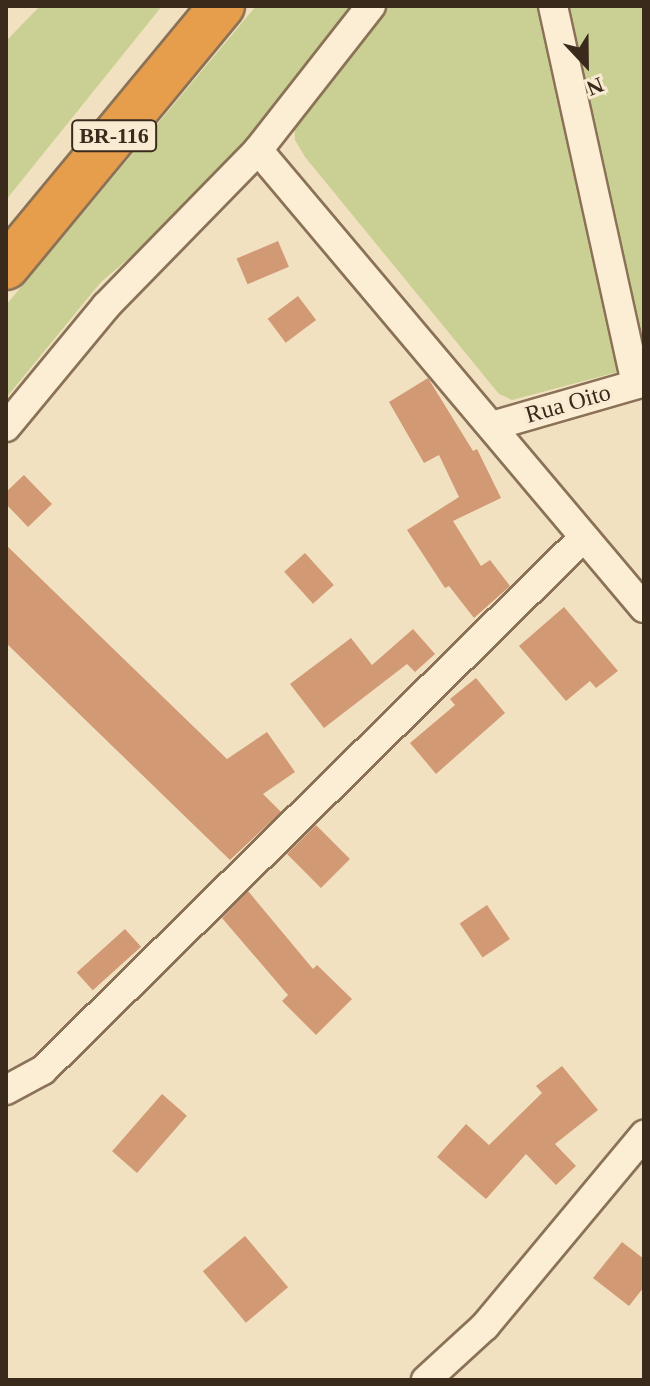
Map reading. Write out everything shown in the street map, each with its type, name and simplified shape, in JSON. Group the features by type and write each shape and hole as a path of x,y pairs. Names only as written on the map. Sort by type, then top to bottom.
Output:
{"highway":[{"name":"BR-116","path":"6,267 222,6"}],"street":[{"path":"6,427 106,306 258,150 371,6"},
{"path":"553,6 640,383"},
{"path":"258,150 644,608"},
{"name":"Rua Oito","path":"492,426 640,383"},
{"path":"6,1090 43,1070 584,537"},
{"path":"426,1380 485,1326 644,1135"}],"green space":[{"path":"40,6 162,6 6,200 6,41"},
{"path":"256,6 352,6 224,169 166,227 101,282 6,398 6,305"},
{"path":"379,6 644,6 644,365 512,400 499,394 305,157 295,140 294,116"}],"building":[{"path":"278,241 289,267 248,284 237,259"},
{"path":"298,296 316,320 286,343 268,319"},
{"path":"428,378 473,451 477,449 501,498 453,521 481,566 490,560 510,586 474,618 449,586 445,588 407,530 459,497 439,455 424,463 389,402"},
{"path":"24,475 52,504 28,527 6,504 6,492"},
{"path":"6,545 227,759 267,732 295,772 263,794 281,812 230,860 6,643"},
{"path":"305,553 334,585 313,604 284,572"},
{"path":"564,607 618,671 596,688 590,681 566,701 519,646"},
{"path":"413,629 435,654 415,672 407,664 324,728 290,684 351,638 372,665"},
{"path":"476,678 505,713 436,774 410,743 455,705 450,699"},
{"path":"316,825 350,859 321,888 287,854"},
{"path":"248,891 313,969 317,965 352,999 316,1035 282,1001 288,995 222,918"},
{"path":"487,905 510,939 483,957 460,923"},
{"path":"125,929 141,947 93,990 77,972"},
{"path":"562,1066 598,1110 555,1144 576,1166 556,1185 526,1154 486,1199 437,1157 466,1124 489,1145 542,1093 536,1086"},
{"path":"162,1094 187,1116 137,1173 112,1151"},
{"path":"245,1236 288,1287 246,1323 203,1271"},
{"path":"622,1242 644,1259 644,1287 629,1306 593,1278"}]}
